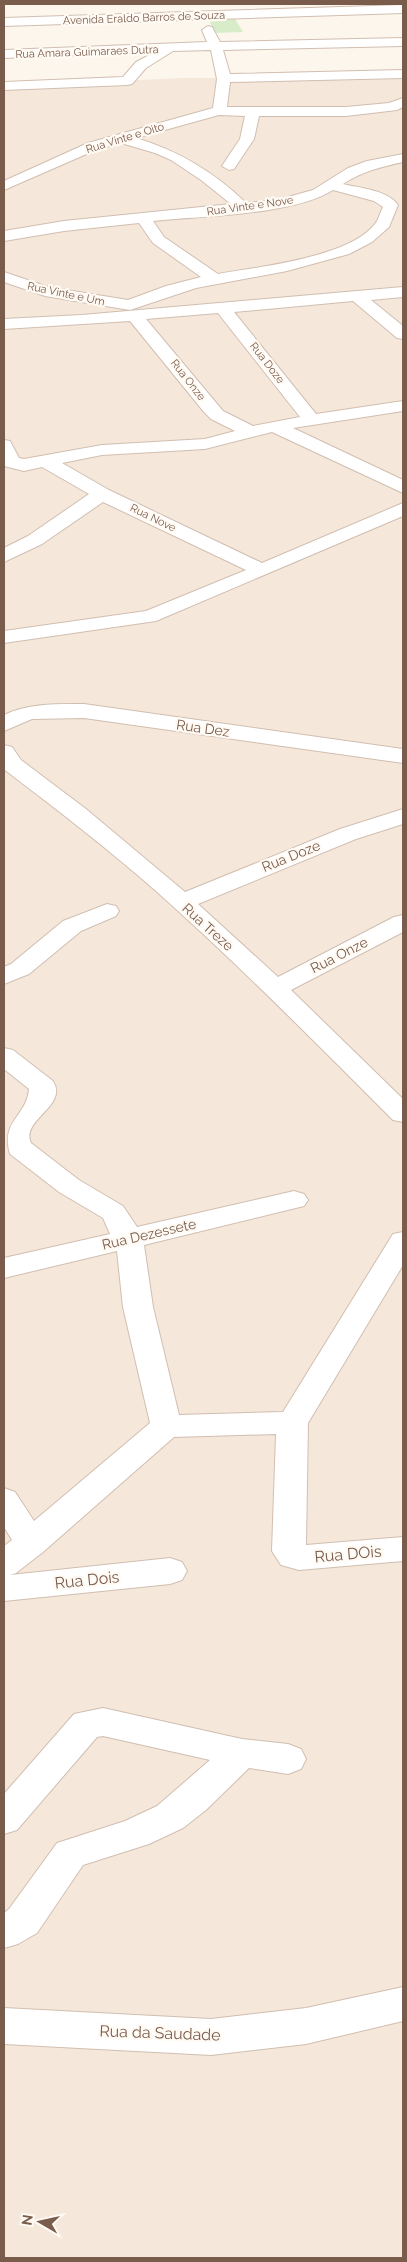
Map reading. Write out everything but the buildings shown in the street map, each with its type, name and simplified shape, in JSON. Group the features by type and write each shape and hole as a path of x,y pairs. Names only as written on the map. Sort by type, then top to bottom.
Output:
{"street":[{"path":"132,4 137,18"},
{"name":"Avenida Eraldo Barros de Souza","path":"4,22 31,17 137,18 200,15 237,9 345,7 403,9"},
{"path":"200,15 215,46 225,78 219,111"},
{"name":"Rua Amara Guimaraes Dutra","path":"4,54 215,46 403,42"},
{"path":"4,86 126,81 141,64 170,49"},
{"path":"225,78 403,74"},
{"path":"387,75 403,102"},
{"name":"Rua Vinte e Oito","path":"4,186 93,146 219,111 358,111 393,107 403,102"},
{"path":"228,166 247,138 253,112"},
{"path":"120,138 165,152 202,173 227,192 243,208"},
{"name":"Rua Vinte e Nove","path":"4,236 41,228 296,201 318,193 353,171 372,164 403,158"},
{"path":"135,311 170,290 215,279 323,258 354,247 374,235 390,214 391,205 379,198 332,185"},
{"path":"143,217 158,240 215,279"},
{"name":"Rua Vinte e Um","path":"4,278 45,291 135,311"},
{"path":"4,324 82,320 135,311 223,308 403,292"},
{"path":"358,296 403,334"},
{"name":"Rua Doze","path":"223,308 311,419"},
{"name":"Rua Onze","path":"135,311 210,408 217,415 251,432"},
{"path":"4,444 14,467 102,450 204,444 274,426 403,406"},
{"path":"274,426 403,487"},
{"name":"Rua Nove","path":"46,462 102,494 262,570"},
{"path":"4,556 35,540 102,494"},
{"path":"4,637 149,617 403,508"},
{"name":"Rua Dez","path":"4,724 13,718 33,712 84,711 403,756"},
{"name":"Rua Treze","path":"4,752 13,765 78,814 181,902 275,988 403,1114"},
{"name":"Rua Doze","path":"181,902 348,834 403,816"},
{"path":"4,976 20,969 72,926 107,911"},
{"name":"Rua Onze","path":"275,988 403,922"},
{"path":"4,1056 43,1087 42,1098 17,1128 15,1138 20,1148 70,1186 113,1212 127,1239 131,1250 138,1307 166,1426"},
{"name":"Rua Dezessete","path":"4,1268 294,1200"},
{"path":"4,1564 31,1544 166,1426 292,1423 403,1241"},
{"name":"Rua DOis","path":"292,1423 289,1551 293,1556 299,1558 403,1549"},
{"path":"4,1500 31,1544"},
{"name":"Rua Dois","path":"4,1588 170,1571"},
{"path":"4,1819 87,1724 103,1722 242,1753 288,1759"},
{"path":"4,1932 23,1921 70,1854 136,1833 170,1817 193,1799 242,1753"},
{"name":"Rua da Saudade","path":"4,2026 211,2037 306,2026 403,2004"}],"shaded area":[{"path":"403,72 403,2258 4,2258 4,86 182,78"}],"green space":[{"path":"235,19 243,32 215,33 209,20"}]}
